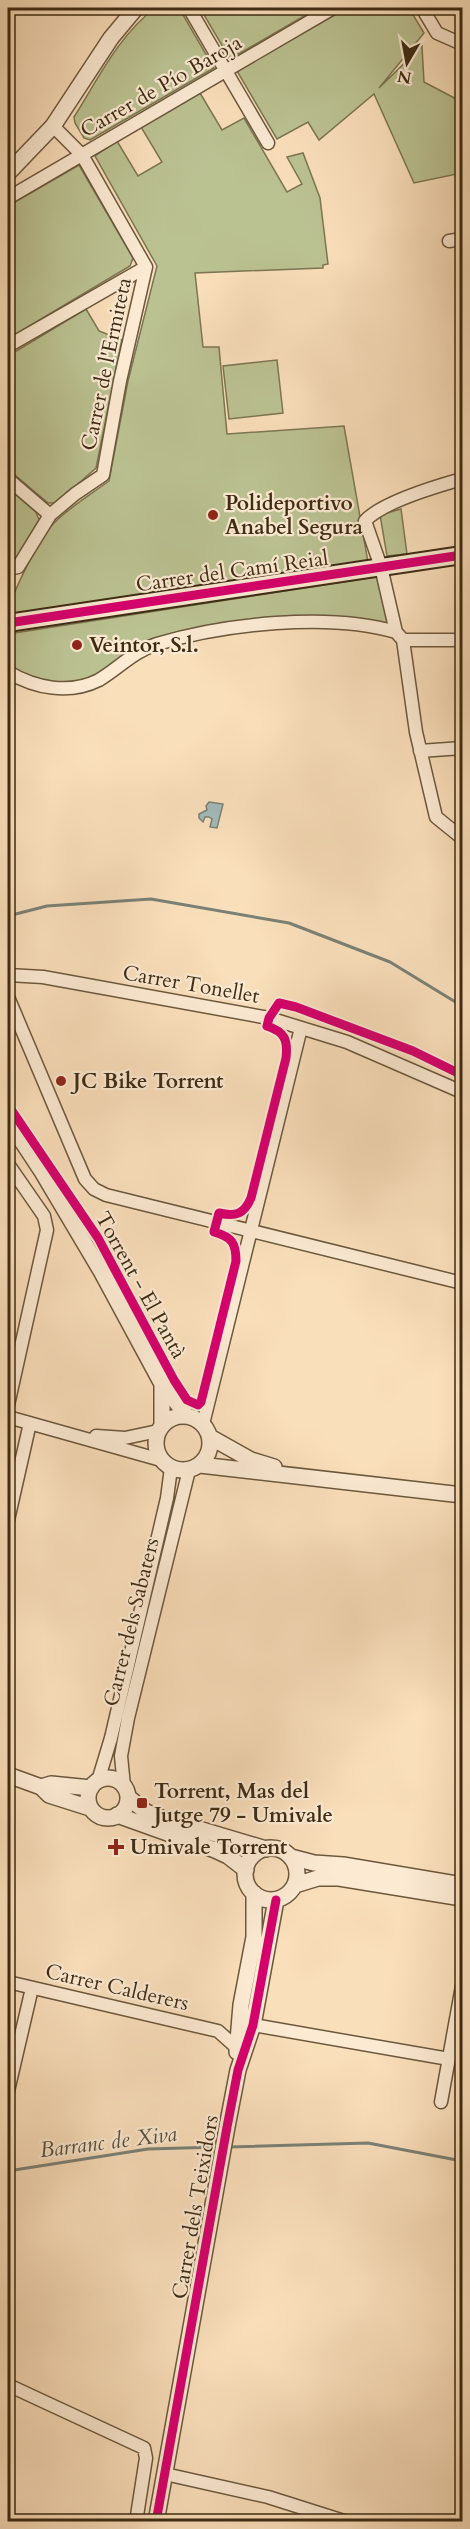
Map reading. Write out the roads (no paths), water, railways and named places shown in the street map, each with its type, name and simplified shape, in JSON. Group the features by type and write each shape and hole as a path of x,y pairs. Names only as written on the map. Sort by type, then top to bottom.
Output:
{"main road":[{"name":"Carrer del Camí Reial","path":"8,623 462,555"}],"street":[{"path":"8,173 53,126 111,38 136,8"},
{"path":"189,8 268,143"},
{"name":"Carrer de Pío Baroja","path":"8,198 333,8"},
{"path":"422,8 437,33 462,44"},
{"path":"8,346 146,267 82,155 53,126"},
{"path":"449,241 462,239"},
{"name":"Carrer de l'Ermiteta","path":"8,569 18,567 50,515 103,475 120,381 146,267"},
{"path":"8,479 50,515"},
{"path":"462,479 436,487 371,514 365,521 381,567 399,636 420,751 435,817 462,838"},
{"path":"8,672 32,684 52,689 65,688 98,680 135,652 154,644 201,633 273,624 311,623 384,628 399,636 462,640"},
{"path":"420,751 462,748"},
{"name":"Carrer Tonellet","path":"8,975 43,976 269,1018 347,1042 462,1092"},
{"path":"8,997 85,1179 94,1189 106,1195 462,1283"},
{"path":"194,1467 209,1452 206,1430 301,1028"},
{"path":"8,1120 41,1170 101,1271 162,1384 187,1416 251,1460 291,1473"},
{"path":"8,1164 44,1216 47,1230 8,1405"},
{"path":"162,1384 160,1428 155,1446 166,1464"},
{"path":"76,1435 124,1438 160,1428 170,1419 187,1416"},
{"path":"8,1417 76,1435 166,1464 291,1473 462,1495"},
{"path":"8,1520 30,1423"},
{"name":"Carrer dels Sabaters","path":"94,1785 111,1738 167,1498 166,1464"},
{"name":"Carrer dels Sabaters","path":"126,1791 121,1756 128,1718 194,1467"},
{"path":"8,1775 41,1787 49,1795 90,1808 101,1816 117,1815 215,1850 228,1856 246,1870"},
{"path":"41,1787 51,1784 94,1785 113,1779 139,1807 162,1818 266,1849 280,1850 291,1857 314,1863 343,1865 462,1885"},
{"path":"90,1808 88,1795 94,1785"},
{"path":"117,1815 124,1809 126,1791"},
{"path":"266,1849 256,1853 249,1860 246,1870 247,1883 254,1893 264,1899 276,1900 287,1895 295,1886 318,1878 339,1878 462,1898"},
{"path":"291,1857 297,1871 295,1886"},
{"name":"Carrer dels Teixidors","path":"238,2070 237,2048 241,2005 254,1937 254,1893"},
{"name":"Carrer dels Teixidors","path":"156,2522 227,2127 238,2070 253,2025 276,1900"},
{"name":"Carrer Calderers","path":"8,1982 218,2031 237,2048"},
{"path":"441,2102 462,1986"},
{"path":"8,2091 32,1988"},
{"path":"218,2031 232,2025 241,2005"},
{"path":"253,2025 449,2059"},
{"path":"8,2385 144,2448 146,2458 136,2522"},
{"path":"165,2474 268,2497 347,2522"}],"water":[{"path":"209,802 223,804 217,828 210,827 212,819 209,817 205,817 203,822 199,818 199,814 207,810 206,806"}],"waterway":[{"path":"8,916 47,906 151,899 289,923 390,962 462,1006"},
{"name":"Barranc de Xiva","path":"229,2147 368,2143 462,2161"},
{"name":"Barranc de Xiva","path":"8,2171 148,2149 219,2147"}],"place":[{"name":"Polideportivo Anabel Segura","path":"213,515"},
{"name":"Veintor, S.l.","path":"77,645"},
{"name":"JC Bike Torrent","path":"61,1081"},
{"name":"Torrent, Mas del Jutge 79 - Umivale","path":"142,1803"},
{"name":"Umivale Torrent","path":"116,1847"}]}
